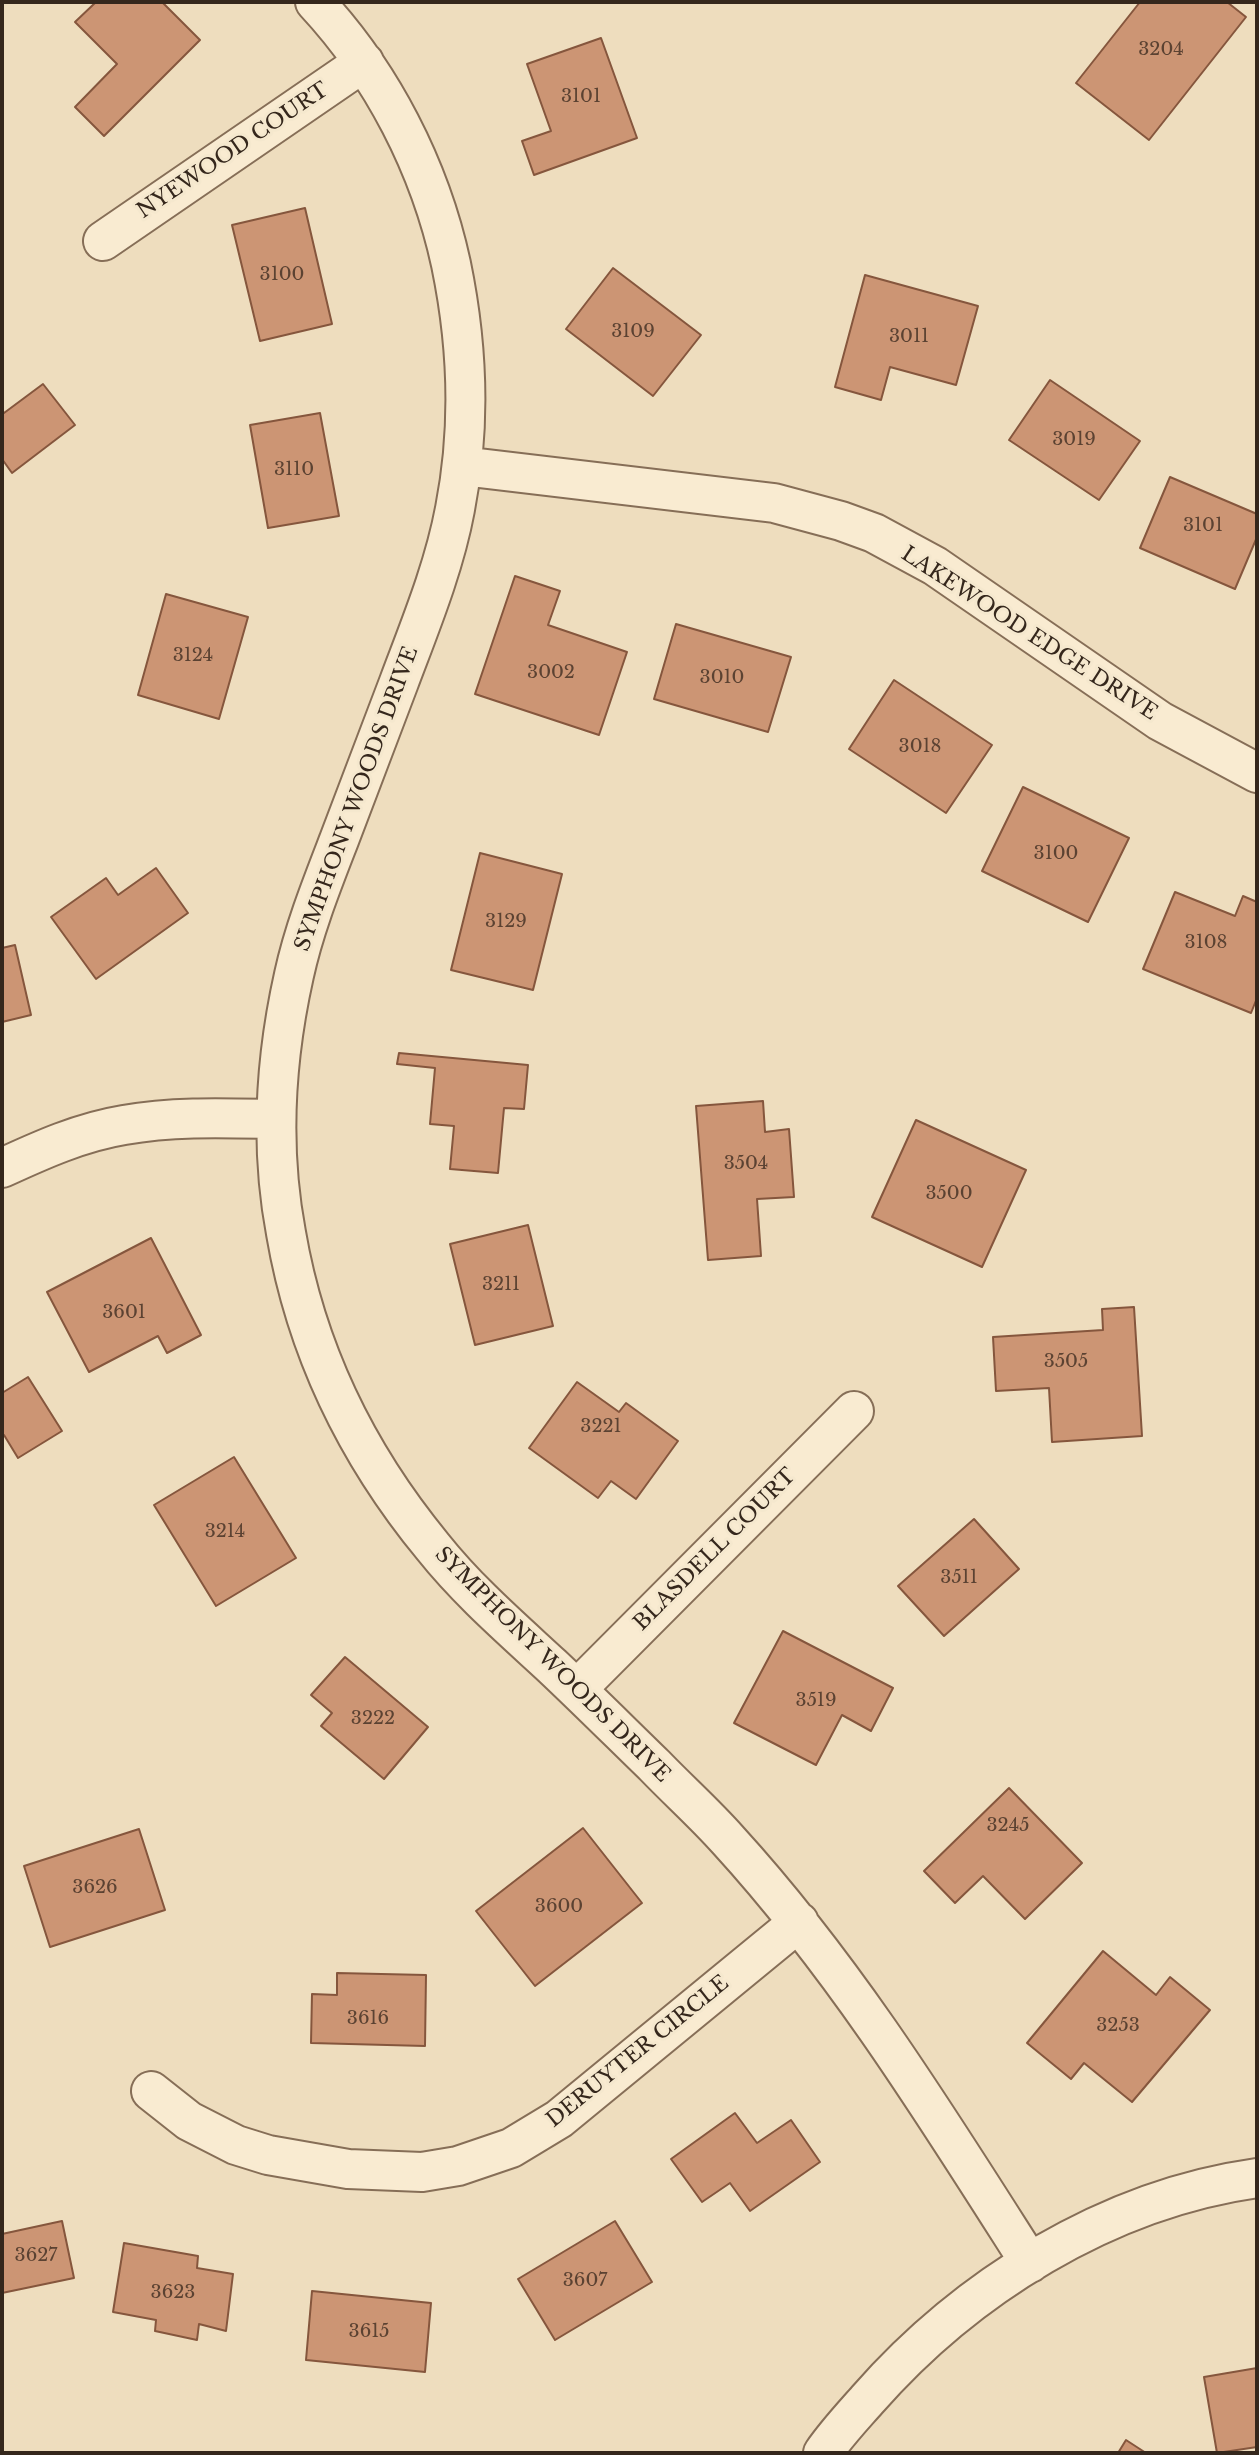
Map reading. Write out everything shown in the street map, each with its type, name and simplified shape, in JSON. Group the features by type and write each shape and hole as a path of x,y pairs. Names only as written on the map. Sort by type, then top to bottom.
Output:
{"street":[{"name":"SYMPHONY WOODS DRIVE","path":"315,2 363,62 391,106 427,181 443,228 461,313 467,395 462,466 454,517 428,606 320,890 295,972 280,1056 275,1119 280,1196 287,1241 309,1329 338,1402 382,1480 436,1552 726,1837 799,1922 915,2082 1030,2263"},
{"name":"NYEWOOD COURT","path":"103,240 363,62"},
{"name":"LAKEWOOD EDGE DRIVE","path":"462,466 774,503 874,533 934,566 1160,721 1257,773"},
{"path":"2,1168 55,1144 123,1125 192,1118 275,1119"},
{"name":"BLASDELL COURT","path":"577,1689 854,1411"},
{"name":"DERUYTER CIRCLE","path":"151,2091 188,2121 236,2145 268,2155 348,2169 422,2172 458,2166 510,2148 559,2119 799,1922"},
{"path":"823,2453 890,2374 923,2343 1010,2273 1070,2239 1132,2212 1223,2182 1257,2178"}],"building":[{"path":"96,2 162,2 200,40 104,136 75,107 117,64 75,22"},
{"path":"1140,2 1227,2 1246,17 1149,140 1076,83"},
{"path":"601,38 637,138 534,175 522,141 551,131 527,64"},
{"path":"305,208 332,324 260,341 232,225"},
{"path":"613,268 701,335 653,396 566,329"},
{"path":"865,275 978,306 956,385 890,367 881,400 835,387"},
{"path":"1050,380 1140,441 1099,500 1009,440"},
{"path":"43,384 75,425 12,473 2,459 2,410 4,413"},
{"path":"320,413 339,516 268,528 250,425"},
{"path":"1170,477 1257,514 1257,537 1235,589 1140,548"},
{"path":"515,576 560,591 548,625 627,652 599,735 475,694"},
{"path":"166,594 248,617 219,719 138,695"},
{"path":"676,624 791,657 768,732 654,699"},
{"path":"894,680 992,745 946,813 849,749"},
{"path":"1023,787 1129,838 1088,922 982,871"},
{"path":"480,853 562,874 533,990 451,970"},
{"path":"156,868 188,913 96,979 51,917 106,878 118,895"},
{"path":"1175,892 1235,916 1243,896 1257,902 1257,998 1251,1013 1143,969"},
{"path":"15,945 31,1015 2,1022 2,948"},
{"path":"399,1053 528,1065 524,1109 504,1108 498,1173 450,1169 454,1126 430,1124 435,1068 397,1064"},
{"path":"763,1101 765,1132 789,1129 794,1197 757,1199 761,1256 708,1260 696,1106"},
{"path":"916,1120 1026,1170 982,1267 872,1217"},
{"path":"528,1225 553,1326 475,1345 450,1244"},
{"path":"151,1238 201,1335 167,1353 158,1336 89,1372 47,1292"},
{"path":"1134,1307 1142,1436 1052,1442 1049,1388 996,1391 993,1337 1103,1330 1102,1309"},
{"path":"28,1377 62,1431 18,1458 4,1435 2,1436 2,1393"},
{"path":"577,1382 619,1412 626,1403 678,1441 636,1499 611,1481 598,1498 529,1448"},
{"path":"234,1457 296,1558 216,1606 154,1505"},
{"path":"974,1519 1019,1569 944,1636 898,1586"},
{"path":"783,1631 893,1688 871,1731 842,1715 816,1765 734,1723"},
{"path":"345,1657 428,1727 384,1779 321,1726 332,1713 311,1695"},
{"path":"1009,1788 1082,1863 1025,1919 983,1876 955,1903 924,1871"},
{"path":"583,1828 642,1903 535,1986 476,1911"},
{"path":"139,1829 165,1910 50,1947 24,1866"},
{"path":"1103,1951 1156,1995 1170,1977 1210,2010 1132,2102 1084,2063 1071,2079 1027,2043"},
{"path":"337,1973 426,1975 425,2046 311,2043 312,1994 337,1995"},
{"path":"735,2113 757,2143 791,2120 820,2162 750,2211 730,2183 702,2202 671,2159"},
{"path":"62,2221 74,2278 2,2293 2,2234"},
{"path":"615,2221 652,2282 555,2340 518,2279"},
{"path":"124,2243 198,2256 197,2268 233,2274 226,2331 199,2324 197,2340 155,2331 156,2320 113,2312"},
{"path":"312,2291 431,2303 425,2372 306,2360"},
{"path":"1257,2368 1257,2447 1217,2453 1204,2377"},
{"path":"1126,2440 1146,2453 1118,2453"}]}
